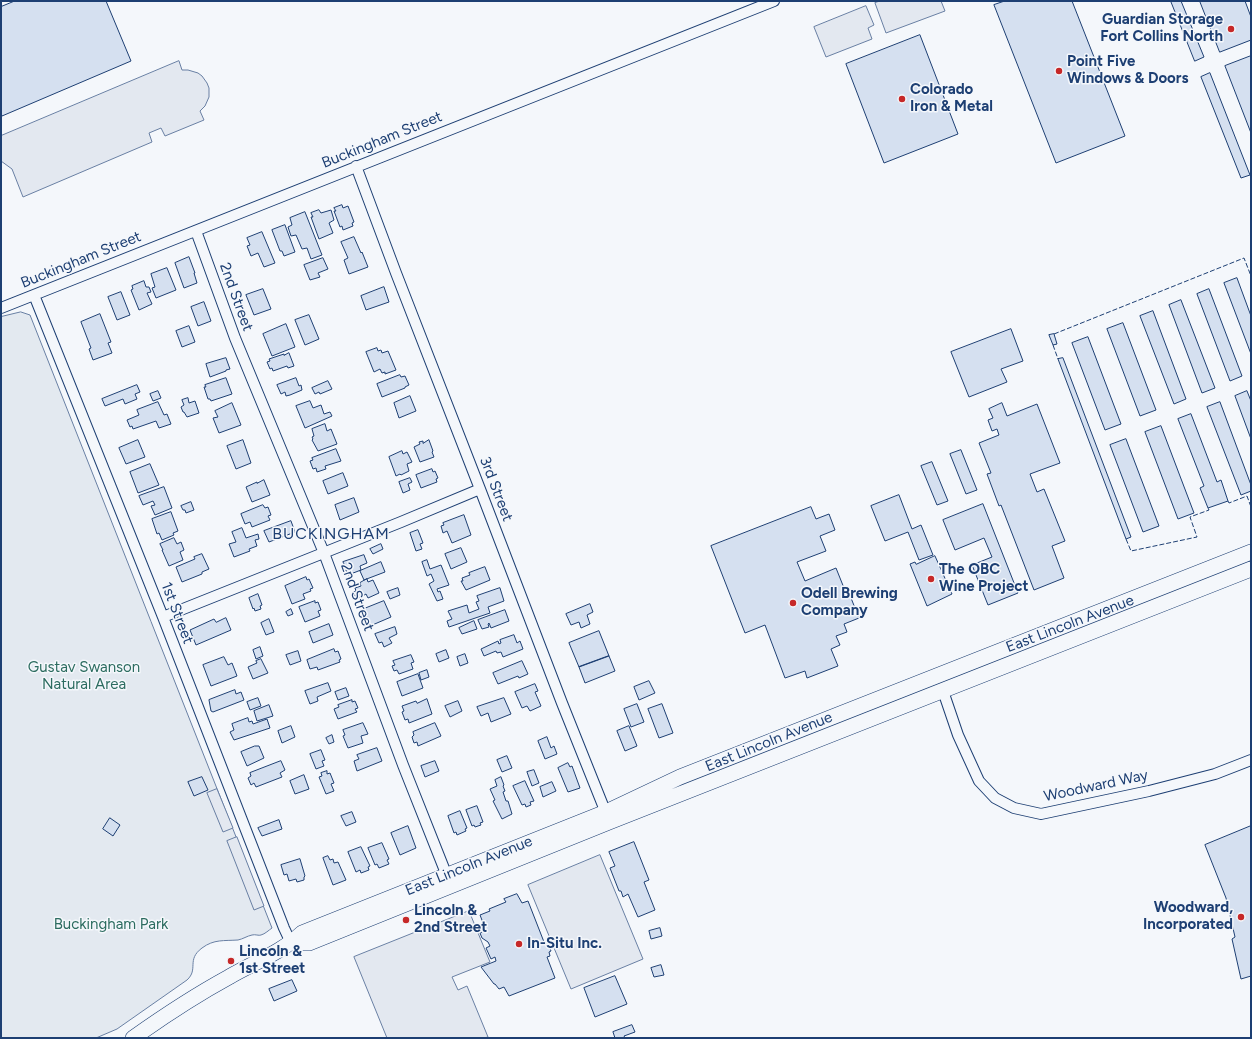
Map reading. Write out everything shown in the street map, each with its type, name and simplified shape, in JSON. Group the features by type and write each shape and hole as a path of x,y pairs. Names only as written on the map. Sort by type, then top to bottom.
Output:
{"street":[{"name":"Buckingham Street","path":"1,308 774,1"},
{"name":"3rd Street","path":"356,166 562,703 608,817"},
{"name":"2nd Street","path":"196,231 236,338 324,553 403,765 449,881"},
{"name":"1st Street","path":"34,295 163,617 291,943"},
{"path":"163,617 480,489"},
{"name":"East Lincoln Avenue","path":"608,817 680,778 1251,552"},
{"name":"East Lincoln Avenue","path":"133,1038 183,1004 219,982 291,943 309,943 449,881 608,817 943,692 1027,657 1251,569"},
{"name":"Woodward Way","path":"943,692 958,735 979,781 995,798 1014,808 1041,814 1215,774 1251,760"}],"green space":[{"path":"21,312 30,315 272,928 260,935 248,936 238,940 219,941 206,945 197,952 193,960 192,972 187,980 117,1029 96,1038 1,1038 1,317"}],"shaded area":[{"path":"880,1 941,1 945,11 886,33 875,3"},
{"path":"866,6 874,25 868,28 872,39 826,57 814,27"},
{"path":"179,61 182,70 198,73 207,83 209,88 209,97 205,106 200,111 204,120 165,136 161,128 149,133 152,142 23,197 12,169 1,161 1,136"},
{"path":"217,789 233,828 223,832 207,793"},
{"path":"237,837 264,906 254,910 227,841"},
{"path":"600,855 643,959 571,989 528,885"},
{"path":"469,911 490,962 452,977 458,990 467,986 488,1037 387,1038 354,957"}],"building":[{"path":"15,1 106,1 131,61 2,116 1,7"},
{"name":"Point Five Windows & Doors","path":"1005,1 1072,1 1125,136 1056,163 994,5"},
{"path":"1171,1 1181,1 1204,57 1195,61"},
{"name":"Guardian Storage Fort Collins North","path":"1200,1 1245,1 1251,17 1251,40 1220,52"},
{"name":"Colorado Iron & Metal","path":"920,35 958,134 884,163 846,64"},
{"path":"1251,56 1251,133 1225,66"},
{"path":"1210,73 1250,175 1241,178 1201,77"},
{"path":"342,205 343,208 348,206 354,222 352,223 353,226 343,230 342,226 340,227 334,211 336,211 334,208"},
{"path":"319,210 321,213 331,210 334,220 329,223 333,233 319,239 311,213"},
{"path":"305,212 322,255 311,259 307,248 302,249 296,235 291,236 288,227 292,225 290,218"},
{"path":"285,225 295,252 284,256 282,251 280,251 272,230"},
{"path":"262,232 275,263 264,267 258,253 251,256 247,246 250,245 247,238"},
{"path":"354,237 368,267 349,274 344,260 348,258 341,242"},
{"path":"189,257 197,283 184,288 175,263"},
{"path":"323,258 328,269 318,273 320,277 310,280 304,265"},
{"path":"167,268 176,290 156,298 152,288 155,287 151,274"},
{"path":"1237,278 1251,316 1251,354 1224,283"},
{"path":"144,281 146,287 149,287 151,292 147,293 152,304 139,310 131,290 133,289 132,286"},
{"path":"384,287 389,302 366,310 361,296"},
{"path":"263,289 271,309 254,315 246,295"},
{"path":"1209,289 1242,376 1230,381 1197,294"},
{"path":"121,292 130,315 117,320 108,297"},
{"path":"1181,300 1215,388 1202,393 1169,305"},
{"path":"204,302 211,321 198,326 191,307"},
{"path":"1153,311 1186,399 1174,404 1140,316"},
{"path":"100,314 111,342 108,343 112,353 93,360 89,349 91,348 81,322"},
{"path":"309,315 319,339 305,345 295,320"},
{"path":"1123,323 1156,410 1140,416 1107,329"},
{"path":"286,324 295,347 272,356 263,334"},
{"path":"189,326 195,342 182,347 176,331"},
{"path":"1011,329 1023,361 1001,369 1007,382 969,397 951,352"},
{"path":"1054,334 1057,344 1053,345 1049,335"},
{"path":"1088,337 1121,424 1105,430 1072,343"},
{"path":"377,348 378,351 381,350 382,353 388,351 396,370 385,374 385,372 382,373 380,369 374,372 366,352"},
{"path":"289,353 294,366 288,368 287,366 273,371 272,368 270,369 267,362 270,361 269,359"},
{"path":"226,358 230,369 210,377 206,364"},
{"path":"1063,358 1131,537 1126,539 1058,359"},
{"path":"400,375 401,377 405,376 409,385 382,397 377,384"},
{"path":"226,378 232,394 211,401 208,399 204,387 206,387 205,385"},
{"path":"296,378 299,386 301,385 302,390 286,396 285,392 281,394 277,385"},
{"path":"328,381 332,389 320,394 319,392 315,394 312,388"},
{"path":"137,385 140,392 135,394 137,399 125,404 123,399 105,406 102,399"},
{"path":"158,391 161,398 153,401 150,394"},
{"path":"1247,391 1251,401 1251,439 1235,396"},
{"path":"410,396 416,411 399,418 394,403"},
{"path":"188,398 189,403 195,401 199,413 187,417 181,407 184,405 182,400"},
{"path":"310,401 313,408 321,405 324,414 330,412 332,416 305,428 296,406"},
{"path":"158,402 164,415 167,414 171,424 159,428 156,421 133,429 132,426 130,427 127,420 139,415 137,410"},
{"path":"1220,402 1251,485 1251,491 1241,495 1207,407"},
{"path":"232,403 241,425 219,433 213,418 218,417 215,411"},
{"path":"1002,403 1007,416 1037,404 1060,463 1030,474 1037,492 1044,489 1065,541 1052,546 1064,578 1034,590 1001,505 999,506 987,474 991,473 979,443 999,435 997,429 992,431 988,420 993,418 989,409"},
{"path":"1191,414 1217,482 1221,480 1228,501 1208,508 1200,488 1204,486 1178,419"},
{"path":"325,424 327,431 331,429 337,444 318,451 312,440 312,437 314,436 312,429"},
{"path":"1161,426 1194,513 1178,519 1145,432"},
{"path":"1126,439 1159,526 1143,532 1110,445"},
{"path":"138,440 145,457 126,464 119,448"},
{"path":"243,440 251,463 236,469 227,446"},
{"path":"429,440 434,457 420,462 414,447 420,444 419,442 423,441 423,443"},
{"path":"336,449 341,461 325,466 326,469 317,472 316,468 313,469 310,461 313,460 312,458"},
{"path":"961,450 977,490 966,494 950,454"},
{"path":"402,451 403,454 407,452 412,462 407,464 409,471 396,476 389,457"},
{"path":"932,462 948,501 937,505 921,466"},
{"path":"150,464 159,485 138,493 130,472"},
{"path":"432,469 433,472 435,471 438,478 436,479 437,482 421,488 416,475"},
{"path":"343,473 348,486 328,494 323,481"},
{"path":"410,478 412,482 408,484 410,490 403,493 399,482"},
{"path":"264,480 270,495 252,502 246,487"},
{"path":"164,487 172,508 155,515 151,506 155,505 153,501 143,505 139,496"},
{"path":"899,495 912,529 921,525 933,555 919,560 908,532 885,541 871,506"},
{"path":"354,498 359,512 340,520 335,505"},
{"path":"191,502 194,510 186,513 181,506"},
{"path":"983,504 1018,593 988,605 972,565 992,557 984,538 955,550 943,520"},
{"path":"263,505 265,508 268,507 271,515 268,516 270,520 252,527 250,522 245,524 241,514"},
{"name":"Odell Brewing Company","path":"811,507 816,519 829,514 835,530 820,536 826,551 797,562 805,581 836,568 844,588 847,588 859,618 844,624 847,632 836,636 840,645 831,649 838,666 807,678 805,671 785,678 765,625 745,633 711,546"},
{"path":"171,512 178,531 173,533 174,535 162,540 159,533 157,534 152,519"},
{"path":"464,515 471,535 452,543 447,531 443,533 441,526 444,525 443,523"},
{"path":"291,521 295,532 269,542 264,531"},
{"path":"242,528 246,538 258,534 259,539 255,540 257,546 249,549 250,551 234,557 229,544 236,542 232,532"},
{"path":"418,530 423,543 420,544 422,549 416,551 410,533"},
{"path":"174,538 177,544 181,542 184,550 180,552 183,560 169,566 160,544"},
{"path":"381,544 383,549 373,554 370,549"},
{"path":"461,548 467,562 451,569 445,554"},
{"path":"202,554 209,569 202,572 202,574 182,582 176,567 195,559 194,557"},
{"path":"364,555 367,563 360,566 361,570 348,575 346,570 344,571 343,567 345,566 343,562"},
{"name":"The OBC Wine Project","path":"935,556 952,594 927,606 910,564 915,562 916,564"},
{"path":"427,560 430,569 441,565 449,585 437,589 438,592 440,591 443,599 437,601 429,584 434,581 431,574 427,576 422,562"},
{"path":"381,562 385,572 364,580 360,571"},
{"path":"485,567 490,580 466,590 461,581 463,581 462,578 470,575 469,573"},
{"path":"306,577 307,580 309,579 313,588 310,589 311,591 303,594 305,599 292,604 285,586"},
{"path":"367,579 368,582 373,580 379,593 368,598 366,594 359,598 358,595 355,596 353,592 356,591 355,588 361,586 360,583"},
{"path":"398,588 400,595 390,599 387,592"},
{"path":"500,588 504,601 488,607 490,613 449,627 447,621 452,619 448,611 467,605 469,613 479,609 476,602 479,601 477,596"},
{"path":"258,594 262,605 260,606 261,609 255,611 249,598"},
{"path":"315,601 315,603 318,602 321,610 318,611 320,616 305,622 299,607"},
{"path":"384,601 391,617 370,626 364,609"},
{"path":"590,604 593,612 587,615 590,624 581,628 579,622 571,625 566,614"},
{"path":"291,609 293,614 288,616 286,612"},
{"path":"505,610 509,621 491,628 489,623 489,627 482,629 478,620"},
{"path":"226,618 231,630 196,645 190,630 214,619 216,622"},
{"path":"269,619 274,632 266,635 261,623"},
{"path":"474,621 477,629 462,634 459,628"},
{"path":"329,624 333,635 313,643 309,632"},
{"path":"395,627 397,634 389,638 392,643 384,647 382,642 379,643 375,634"},
{"path":"599,631 609,656 579,667 569,643"},
{"path":"514,635 517,643 520,641 523,649 503,657 501,652 497,653 496,651 484,656 481,649 498,641 499,644 501,643 500,640"},
{"path":"260,647 263,656 256,659 253,650"},
{"path":"334,649 335,652 338,651 341,659 339,660 340,662 318,670 317,667 310,669 307,660"},
{"path":"446,650 449,658 439,662 436,654"},
{"path":"298,651 301,661 290,665 286,655"},
{"path":"465,654 468,663 460,666 457,657"},
{"path":"411,655 414,662 411,663 413,669 399,674 397,670 394,671 392,666 395,665 393,661"},
{"path":"609,656 615,671 585,683 579,667"},
{"path":"224,657 228,665 232,663 237,676 211,686 203,665"},
{"path":"261,659 268,673 253,679 248,667 257,663 256,661"},
{"path":"522,661 528,674 519,678 518,676 498,684 493,673"},
{"path":"427,670 429,677 421,680 419,673"},
{"path":"418,674 423,688 402,696 397,682"},
{"path":"649,681 655,693 639,700 634,687"},
{"path":"328,683 331,691 317,697 318,701 310,704 305,691"},
{"path":"535,684 538,691 535,692 541,706 530,711 527,706 522,708 515,692"},
{"path":"346,688 349,696 338,700 335,692"},
{"path":"235,690 236,694 241,692 244,700 213,712 211,711 209,700"},
{"path":"258,698 261,706 250,710 247,702"},
{"path":"504,698 511,714 491,722 488,713 481,716 477,707"},
{"path":"427,699 432,714 409,723 408,719 405,720 402,712 404,711 402,706"},
{"path":"352,700 352,702 355,701 358,708 355,709 357,712 338,719 334,709 339,707 338,705"},
{"path":"458,701 462,711 450,717 445,706"},
{"path":"637,704 644,722 631,727 624,709"},
{"path":"662,704 673,733 659,738 648,709"},
{"path":"269,705 273,716 257,721 254,711"},
{"path":"248,718 249,722 252,721 253,724 267,719 270,728 234,740 230,732 234,730 232,724"},
{"path":"363,723 368,734 361,736 363,743 348,748 343,736 345,735 343,730"},
{"path":"435,723 441,736 418,746 417,742 414,743 412,737 414,735 413,732"},
{"path":"291,726 295,737 282,743 278,731"},
{"path":"629,726 637,746 625,751 617,731"},
{"path":"332,735 334,742 329,744 326,738"},
{"path":"547,737 551,748 554,746 557,754 545,759 538,741"},
{"path":"255,746 259,746 264,758 247,766 241,752"},
{"path":"377,748 382,761 357,771 354,761 359,759 357,755"},
{"path":"321,750 325,760 322,761 324,766 316,769 310,754"},
{"path":"507,756 512,768 502,772 497,760"},
{"path":"281,761 285,770 280,773 282,777 256,787 254,783 251,785 248,778 251,776 250,773"},
{"path":"435,761 439,771 425,777 421,766"},
{"path":"568,763 570,767 572,766 580,788 568,792 558,768"},
{"path":"534,770 539,783 532,786 527,772"},
{"path":"327,771 327,774 330,773 334,783 331,784 334,791 326,794 319,777 322,776 321,773"},
{"path":"304,775 309,789 295,794 290,781"},
{"path":"202,777 208,790 194,796 188,782"},
{"path":"501,777 505,791 503,792 506,801 508,801 512,814 502,819 493,801 495,800 490,789 497,786 495,780"},
{"path":"525,781 534,801 530,802 531,805 526,807 525,804 522,805 513,786"},
{"path":"552,782 556,791 543,797 540,787"},
{"path":"477,806 483,822 480,823 481,825 475,827 474,825 472,826 466,810"},
{"path":"460,811 467,828 465,829 466,831 457,835 456,832 454,833 448,816"},
{"path":"352,812 356,822 346,826 341,816"},
{"path":"110,818 120,825 113,836 103,829"},
{"path":"279,820 282,829 262,836 258,828"},
{"path":"408,826 416,848 400,855 391,833"},
{"name":"Woodward, Incorporated","path":"1251,826 1251,976 1241,979 1232,939 1235,937 1226,898 1205,845"},
{"path":"634,842 649,880 644,882 655,910 638,917 628,894 623,897 621,891 619,891 610,868 615,866 609,852"},
{"path":"382,843 389,859 387,860 389,864 379,868 377,864 375,865 368,848"},
{"path":"361,847 370,866 368,867 369,870 361,873 360,870 356,872 348,852"},
{"path":"328,856 330,860 333,859 334,863 338,862 346,880 333,885 323,858"},
{"path":"300,859 305,876 304,880 297,882 296,879 289,881 287,874 284,875 281,865"},
{"name":"In-Situ Inc.","path":"517,894 522,903 528,901 544,942 547,941 551,951 549,952 550,956 547,957 555,978 509,996 504,987 499,989 481,967 496,961 495,957 491,959 486,948 490,946 488,942 482,938 480,933 484,931 483,928 485,928 480,915 490,911 489,909 506,902 504,899"},
{"path":"660,928 662,936 651,939 649,931"},
{"path":"661,965 664,975 654,977 651,968"},
{"path":"615,976 627,1004 595,1017 584,988"},
{"path":"292,980 297,991 274,1001 269,989"},
{"path":"632,1025 635,1032 624,1036 625,1038 615,1038 613,1032"}],"fence":[{"path":"1054,334 1244,258 1251,276"},
{"path":"1053,345 1058,359"},
{"path":"1228,501 1229,503 1247,496 1251,507"},
{"path":"1126,539 1131,551 1197,537 1190,517 1209,510 1208,508"}],"place":[{"name":"Guardian Storage Fort Collins North","path":"1231,29"},
{"name":"Point Five Windows & Doors","path":"1059,71"},
{"name":"Colorado Iron & Metal","path":"902,99"},
{"name":"The OBC Wine Project","path":"931,579"},
{"name":"Odell Brewing Company","path":"793,603"},
{"name":"Woodward, Incorporated","path":"1241,917"},
{"name":"Lincoln & 2nd Street","path":"406,920"},
{"name":"In-Situ Inc.","path":"519,944"},
{"name":"Lincoln & 1st Street","path":"231,961"}],"district":[{"name":"BUCKINGHAM","path":"331,534"}],"park label":[{"name":"Gustav Swanson Natural Area","path":"84,676"},
{"name":"Buckingham Park","path":"111,925"}]}
